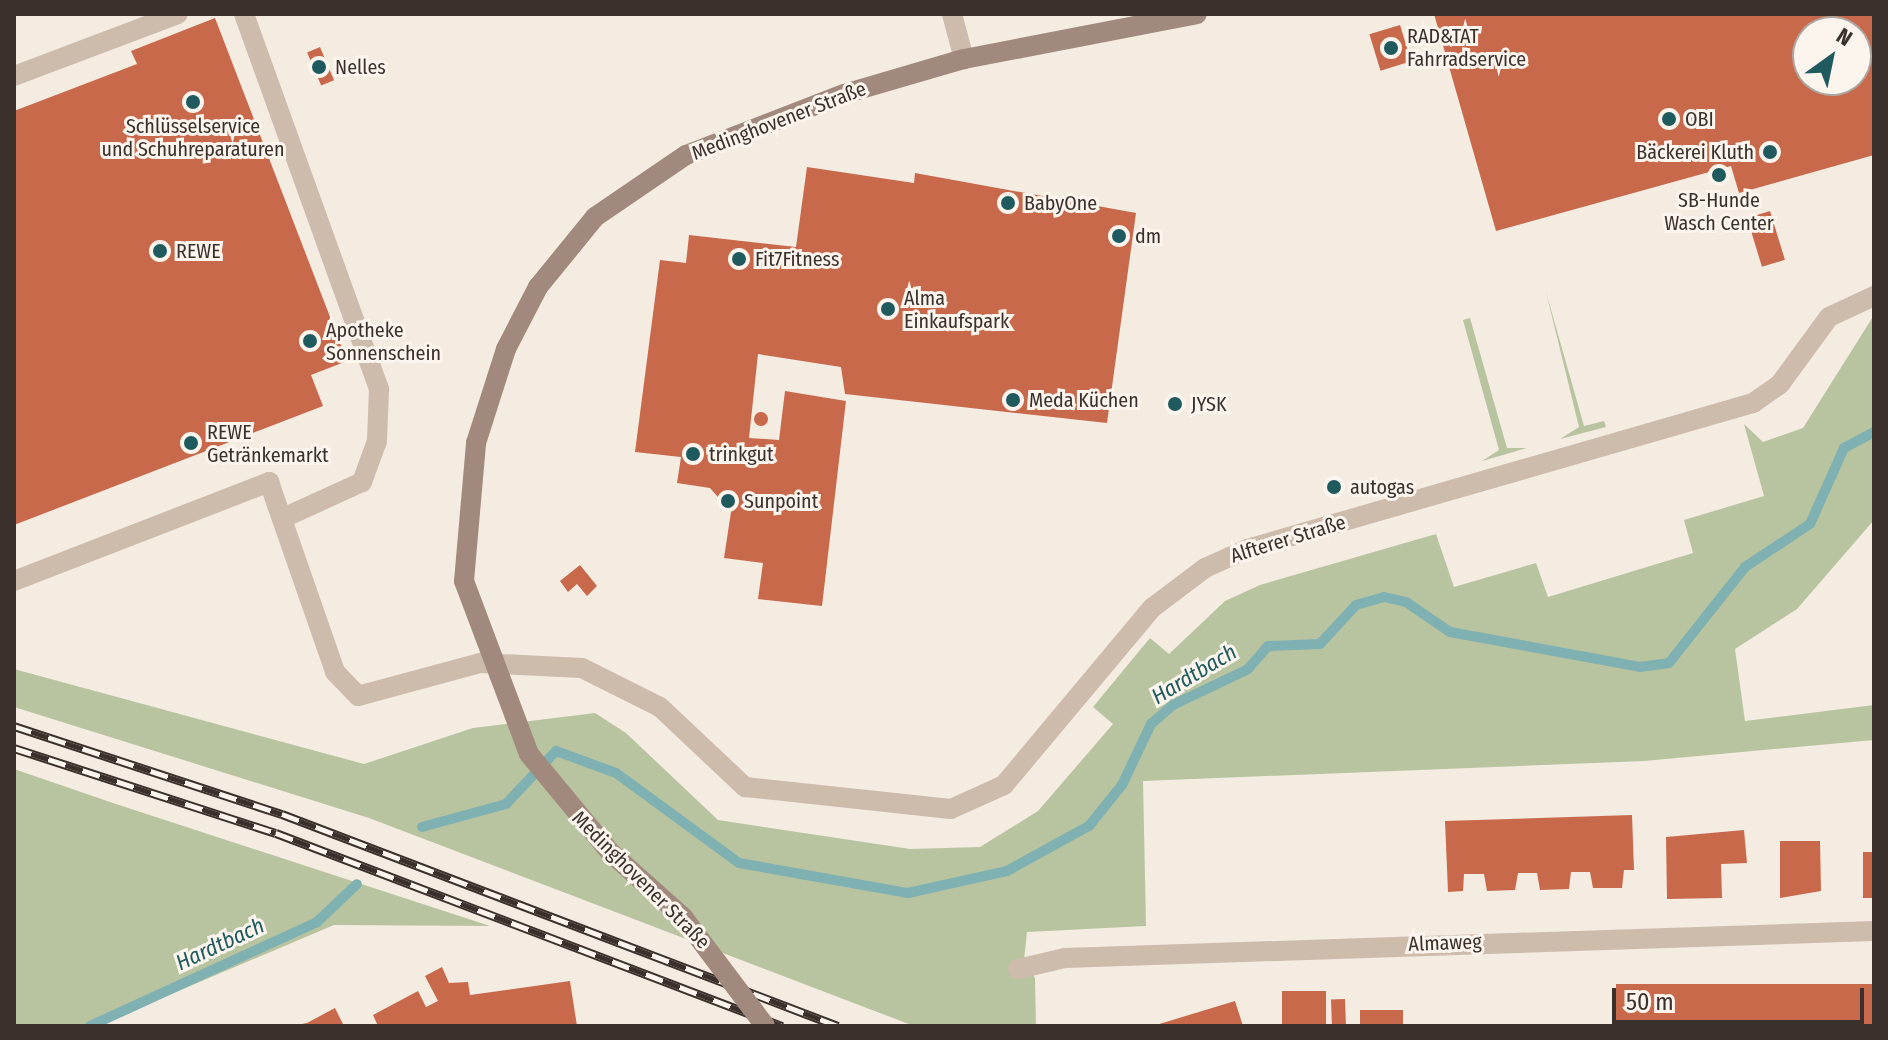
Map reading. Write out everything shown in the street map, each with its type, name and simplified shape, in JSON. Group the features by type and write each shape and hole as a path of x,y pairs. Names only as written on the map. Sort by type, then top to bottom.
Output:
{"main road":[{"name":"Medinghovener Straße","path":"765,1026 683,917 600,841 529,754 464,581 476,443 506,349 538,287 595,217 686,155 844,94 964,59 1197,14"}],"street":[{"path":"14,76 178,14"},
{"path":"14,581 269,482 283,518 362,482 377,441 379,389 244,14"},
{"path":"952,14 964,59"},
{"name":"Alfterer Straße","path":"283,518 335,672 358,696 480,663 561,664 624,684 676,722 734,781 758,791 921,809 964,807 1004,785 1152,608 1205,568 1247,549 1753,403 1780,384 1829,317 1874,296"},
{"name":"Almaweg","path":"1018,969 1065,958 1874,931"}],"green space":[{"path":"1546,292 1584,426 1604,421 1606,427 1560,439 1579,427"},
{"path":"1874,315 1874,520 1797,609 1735,649 1745,721 1874,705 1874,740 1644,761 1143,781 1146,926 1027,932 1024,960 1035,978 1036,1026 914,1026 369,818 14,707 14,669 364,764 473,728 595,713 626,733 718,820 910,849 980,847 1038,811 1113,724 1093,707 1150,638 1169,654 1225,601 1260,585 1436,534 1454,587 1536,563 1548,597 1693,553 1684,520 1764,496 1744,424 1763,442 1803,428"},
{"path":"1470,318 1507,448 1527,448 1482,461 1499,450 1463,320"},
{"path":"14,769 490,926 334,925 96,1026 14,1026"}],"building":[{"name":"OBI","path":"1434,14 1874,14 1874,155 1739,193 1731,166 1496,231"},
{"name":"REWE","path":"215,18 347,361 311,375 323,406 14,525 14,111 137,64 131,51"},
{"name":"RAD&TAT Fahrradservice","path":"1400,25 1411,61 1381,71 1369,34"},
{"path":"320,47 334,80 321,86 307,52"},
{"name":"Alma Einkaufspark","path":"807,167 914,183 915,173 1136,213 1107,423 845,394 841,367 758,354 749,438 779,440 785,391 846,401 822,606 758,599 763,563 724,558 731,512 710,488 677,483 681,457 635,452 660,260 686,263 689,235 796,247"},
{"path":"1770,211 1785,260 1762,267 1747,218"},
{"path":"761,412 768,419 761,426 754,419"},
{"path":"580,565 597,586 587,596 577,584 568,592 560,581"},
{"path":"1632,815 1634,870 1624,870 1622,888 1593,888 1590,872 1571,872 1569,889 1540,890 1537,873 1518,873 1515,890 1487,891 1484,874 1464,874 1463,891 1448,892 1445,821"},
{"path":"1744,830 1747,863 1721,864 1722,898 1667,899 1666,837"},
{"path":"1780,841 1820,841 1821,891 1780,898"},
{"path":"1863,852 1874,852 1874,898 1863,898"},
{"path":"442,967 449,983 468,982 470,995 570,981 577,1026 378,1026 373,1015 418,991 426,1007 438,1001 425,976"},
{"path":"1616,984 1874,984 1874,1026 1616,1026"},
{"path":"1282,991 1326,991 1326,1026 1282,1026"},
{"path":"1331,999 1345,999 1346,1026 1332,1026"},
{"path":"1235,1001 1243,1026 1156,1025"},
{"path":"335,1008 344,1026 291,1026 307,1023"},
{"path":"1360,1010 1403,1010 1403,1026 1360,1026"}],"waterway":[{"name":"Hardtbach","path":"422,827 506,804 556,751 616,773 739,863 908,893 1007,871 1089,826 1122,785 1151,724 1173,705 1248,669 1268,646 1320,644 1356,605 1384,597 1406,602 1450,632 1640,667 1669,663 1745,567 1810,524 1844,448 1874,432"},
{"name":"Hardtbach","path":"90,1026 317,922 357,884"}],"railway":[{"path":"14,726 282,814 838,1026"},
{"path":"14,748 276,833 782,1026"}],"place":[{"name":"RAD&TAT Fahrradservice","path":"1391,48"},
{"name":"Nelles","path":"319,67"},
{"name":"Schlüsselservice und Schuhreparaturen","path":"193,102"},
{"name":"OBI","path":"1669,119"},
{"name":"Bäckerei Kluth","path":"1770,152"},
{"name":"SB-Hunde Wasch Center","path":"1719,175"},
{"name":"BabyOne","path":"1008,203"},
{"name":"dm","path":"1119,236"},
{"name":"REWE","path":"160,251"},
{"name":"Fit7Fitness","path":"739,259"},
{"name":"Alma Einkaufspark","path":"888,309"},
{"name":"Apotheke Sonnenschein","path":"310,341"},
{"name":"Meda Küchen","path":"1013,400"},
{"name":"JYSK","path":"1175,404"},
{"name":"REWE Getränkemarkt","path":"191,443"},
{"name":"trinkgut","path":"693,454"},
{"name":"autogas","path":"1334,487"},
{"name":"Sunpoint","path":"728,501"}]}
